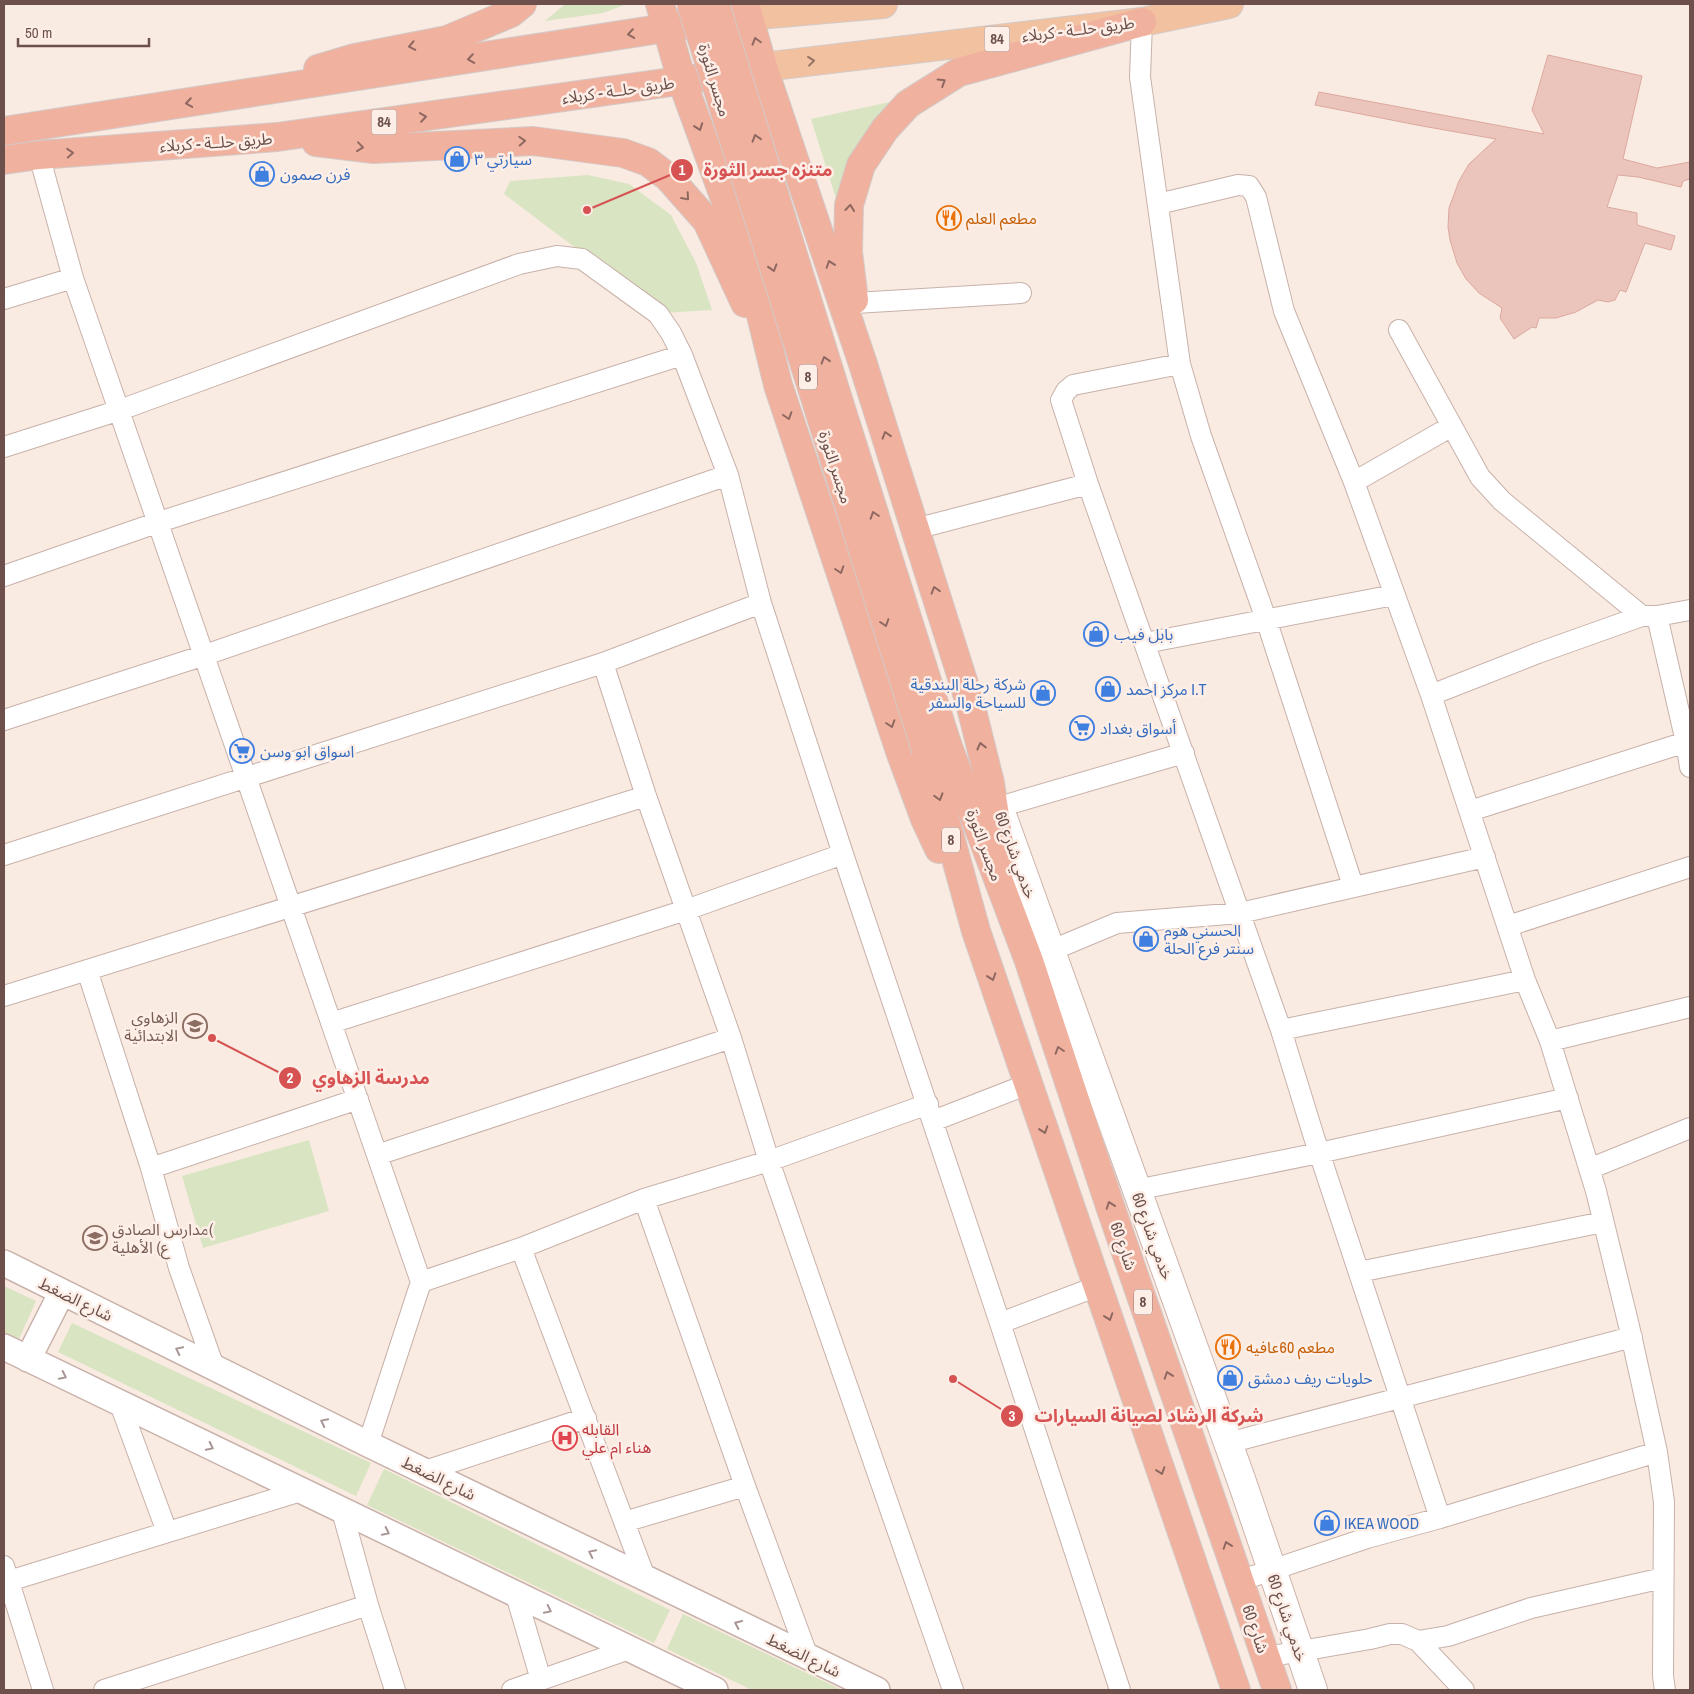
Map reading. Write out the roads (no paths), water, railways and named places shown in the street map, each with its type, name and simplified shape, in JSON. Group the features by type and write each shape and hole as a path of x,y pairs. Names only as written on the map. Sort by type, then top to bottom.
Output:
{"highway":[{"path":"230,97 355,58 447,40 511,13 522,4"},
{"name":"مجسر الثورة","path":"691,4 937,747 1010,914"},
{"name":"مجسر الثورة","path":"715,4 837,396 937,747 976,930"},
{"path":"4,131 230,97 663,16 747,10 763,67 862,361 970,703 994,795 1010,914"},
{"path":"663,16 682,82 748,262 778,385"},
{"path":"862,361 848,252 849,205 861,165 884,129 908,104 959,72 1142,22"},
{"name":"طريق حلــة - كربلاء","path":"4,160 39,155 277,137 682,82 763,67"},
{"path":"277,137 374,149 533,141 623,153 648,162 668,177 707,220 734,277 778,385 901,754 925,819 976,930"},
{"path":"748,262 748,253 753,235 758,228 773,217 790,214 809,219 821,237"},
{"name":"شارع 60","path":"1010,914 1029,961 1110,1206 1277,1690"},
{"name":"8","path":"976,930 1236,1690"}],"main road":[{"path":"747,10 883,4"},
{"name":"طريق حلــة - كربلاء","path":"763,67 1142,22 1229,4"},
{"name":"خدمي شارع 60","path":"994,795 1228,1443 1313,1690"}],"street":[{"path":"1142,22 1140,77 1180,364 1201,436 1266,619 1353,886"},
{"path":"39,155 73,278 205,655 420,1282 368,1444"},
{"path":"1158,204 1238,185 1249,186 1256,198 1284,311 1354,482 1431,695 1525,980 1550,1042 1604,1222 1657,1452 1664,1502 1662,1676 1664,1690"},
{"path":"4,447 120,410 519,264 557,256 582,259 658,314 671,333 682,355 728,475 761,603 843,854 931,1112 1120,1690"},
{"path":"4,299 73,278"},
{"path":"855,303 1021,293"},
{"path":"1399,330 1480,477 1502,501 1650,616 1686,742 1690,767"},
{"path":"4,576 159,522 682,355"},
{"path":"1180,364 1073,384 1061,400 1088,484 1281,1030 1319,1153 1440,1518"},
{"path":"1354,482 1452,426"},
{"path":"4,720 205,655 728,475"},
{"path":"916,529 1088,484"},
{"path":"1145,643 1394,595"},
{"path":"4,855 603,663 761,603"},
{"path":"1431,695 1538,654 1650,616 1690,610"},
{"path":"603,663 646,796 731,1038 768,1161 953,1690"},
{"path":"1470,811 1686,742"},
{"path":"994,795 1184,754"},
{"path":"4,996 646,796"},
{"path":"331,1023 686,910 843,854"},
{"path":"1050,951 1117,923 1240,912 1485,857"},
{"path":"1508,926 1690,867"},
{"path":"87,970 180,1268 214,1367"},
{"path":"1281,1030 1525,980"},
{"path":"1550,1042 1690,1007"},
{"path":"377,1155 731,1038"},
{"path":"420,1282 521,1248 644,1200 1028,1084"},
{"path":"1136,1190 1319,1153 1568,1098"},
{"path":"150,1168 358,1099"},
{"path":"1589,1169 1690,1128"},
{"path":"644,1200 745,1486 808,1657"},
{"path":"1359,1272 1604,1222"},
{"path":"521,1248 646,1580"},
{"name":"شارع الضغط","path":"4,1263 646,1580 877,1690"},
{"path":"1000,1323 1098,1286"},
{"path":"28,1359 62,1292"},
{"path":"1228,1443 1632,1337"},
{"path":"4,1347 301,1492 715,1690"},
{"path":"120,1404 167,1532"},
{"path":"425,1471 586,1418"},
{"path":"1239,1581 1367,1538 1440,1518 1657,1452"},
{"path":"624,1522 745,1486"},
{"path":"43,1690 6,1573 167,1532 301,1492"},
{"path":"342,1511 368,1605 396,1690"},
{"path":"1418,1642 1448,1636 1531,1608 1664,1578"},
{"path":"516,1595 541,1680"},
{"path":"104,1690 368,1605"},
{"path":"1266,1657 1390,1634 1402,1634 1418,1642 1464,1690"},
{"path":"512,1690 629,1649"}],"place":[{"name":"سيارتي ٣","path":"457,159"},
{"name":"فرن صمون","path":"262,174"},
{"name":"متنزه جسر الثورة","path":"587,210"},
{"name":"مطعم العلم","path":"949,218"},
{"name":"بابل فيب","path":"1096,634"},
{"name":"مركز احمد I.T","path":"1108,689"},
{"name":"شركة رحلة البندقية للسياحة والسفر","path":"1043,693"},
{"name":"أسواق بغداد","path":"1082,728"},
{"name":"اسواق ابو وسن","path":"242,751"},
{"name":"الحسني هوم سنتر فرع الحلة","path":"1146,939"},
{"name":"الزهاوي الابتدائية","path":"195,1026"},
{"name":"مدرسة الزهاوي","path":"212,1038"},
{"name":"مدارس الصادق( ع) الأهلية","path":"95,1238"},
{"name":"مطعم 60عافيه","path":"1228,1347"},
{"name":"حلويات ريف دمشق","path":"1230,1378"},
{"name":"شركة الرشاد لصيانة السيارات","path":"953,1379"},
{"name":"القابله هناء ام علي","path":"565,1438"},
{"name":"IKEA WOOD","path":"1327,1523"}]}
